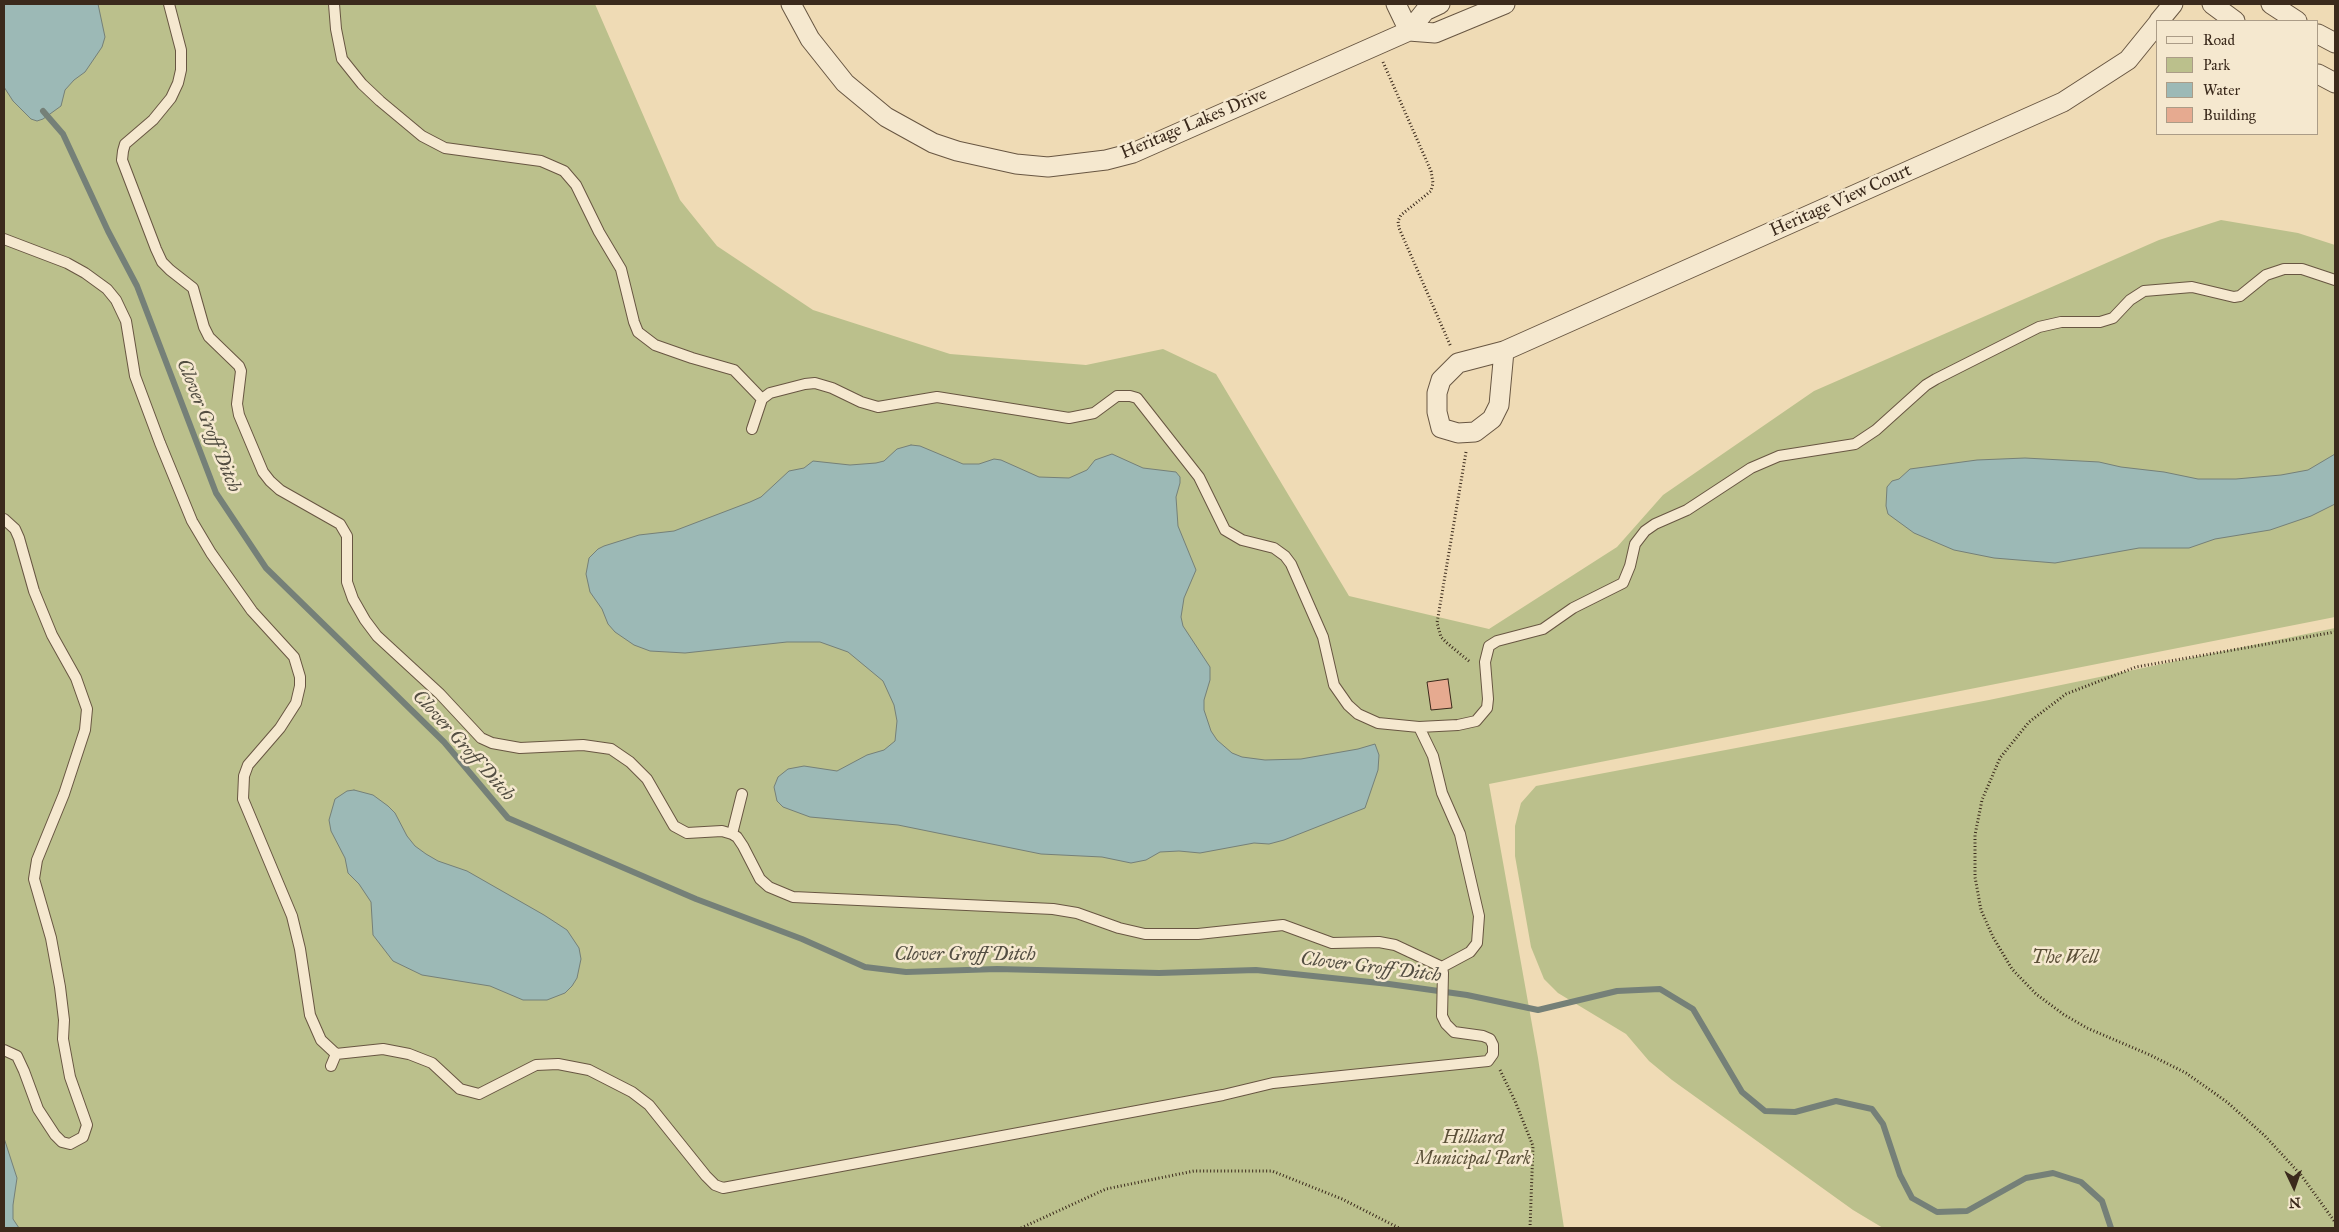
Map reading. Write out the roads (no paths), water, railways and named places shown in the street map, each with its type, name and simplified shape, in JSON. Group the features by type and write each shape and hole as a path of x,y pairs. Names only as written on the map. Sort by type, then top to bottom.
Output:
{"street":[{"name":"Heritage Lakes Drive","path":"791,4 810,38 845,84 886,117 932,143 957,151 1016,164 1048,167 1106,160 1133,153 1409,31 1425,11 1440,4"},
{"path":"1396,4 1409,31"},
{"name":"Heritage Lakes Drive","path":"1409,31 1435,33 1505,4"},
{"name":"Heritage View Court","path":"2160,20 2173,4"},
{"path":"2212,4 2234,20"},
{"path":"2272,4 2296,20"},
{"name":"Heritage View Court","path":"1504,351 1498,405 1492,419 1475,432 1458,433 1442,428 1436,412 1437,393 1441,380 1458,363 1504,351 2063,102 2128,60 2156,25"},
{"path":"2319,35 2335,43"},
{"path":"2319,75 2335,83"}],"lane":[{"path":"169,4 181,50 182,70 171,98 153,120 125,144 122,160 162,262 193,288 204,327 209,337 239,366 241,372 237,404 239,415 263,472 280,490 340,524 347,536 347,582 353,599 365,620 376,636 440,694 481,738 492,743 520,748 583,744 611,750 630,762 647,779 669,820 680,830 687,833 722,831 737,837 760,879 779,893 793,896 1053,909 1077,913 1119,928 1145,934 1208,934 1283,925 1332,943 1386,943 1442,967"},
{"path":"334,4 342,59 362,84 380,102 422,136 446,148 541,161 564,171 576,185 599,232 621,269 638,332 655,345 734,370 762,399"},
{"path":"4,239 79,270 98,281 116,300 126,321 138,385 192,520 211,553 252,611 294,657 300,676 296,703 280,728 248,766 244,776 244,799 292,916 300,949 310,1016 321,1040 336,1054 383,1049 409,1054 432,1063 460,1090 479,1094 536,1065 558,1064 589,1070 624,1087 649,1105 706,1176 723,1188 1223,1095 1273,1083 1488,1061 1493,1054 1493,1045 1490,1039 1483,1036 1454,1032 1446,1024 1442,1006 1442,967"},
{"path":"752,429 762,399 782,389 815,384 832,388 861,402 878,407 936,397 1077,418 1100,410 1117,396 1137,398 1199,477 1225,530 1242,540 1274,548 1291,564 1323,637 1330,675 1340,695 1358,714 1368,720 1419,727 1458,725 1476,721 1487,708 1484,662 1489,646 1497,641 1543,628 1573,608 1623,583 1639,538 1656,524 1687,510 1751,468 1772,458 1841,448 1860,442 1926,385 2039,327 2061,322 2107,321 2113,318 2136,296 2151,289 2192,287 2234,297 2248,291 2266,275 2284,269 2302,269 2335,280"},
{"path":"4,519 15,529 19,538 34,592 52,635 76,678 87,709 85,730 64,794 37,860 34,879 51,938 60,986 64,1020 63,1039 70,1077 86,1125 83,1137 70,1144 62,1142 55,1135 38,1109 17,1056 4,1050"},
{"path":"1419,727 1433,756 1442,793 1460,834 1479,916 1477,942 1460,958 1442,967"},
{"path":"732,834 742,794"},
{"path":"331,1066 336,1054"}],"water":[{"path":"4,4 98,4 105,37 102,47 85,72 65,90 61,106 37,121 31,119 13,101 4,87"},
{"path":"911,445 920,446 963,464 979,464 994,459 1001,460 1039,477 1069,478 1087,470 1095,460 1112,454 1143,468 1176,472 1180,477 1176,497 1178,526 1196,570 1184,598 1181,617 1183,626 1210,667 1210,680 1204,700 1204,710 1211,731 1217,740 1232,753 1242,757 1265,760 1301,759 1358,749 1375,744 1379,755 1378,770 1365,808 1284,840 1269,844 1254,843 1200,853 1160,852 1146,860 1131,863 1102,857 1041,854 898,825 810,817 783,807 777,801 774,787 778,777 788,769 804,766 837,771 867,755 884,750 895,741 897,721 894,705 883,681 848,652 820,642 787,642 685,653 650,651 634,645 615,632 608,624 602,609 590,592 586,574 589,558 604,546 639,535 674,531 750,502 761,497 789,471 804,468 813,461 850,465 876,463 884,461 897,449"},
{"path":"2335,454 2335,504 2311,516 2270,530 2215,539 2189,548 2139,548 2055,563 1994,558 1954,550 1914,533 1888,514 1886,506 1887,487 1892,481 1899,479 1910,469 1977,460 2025,458 2099,462 2198,479 2236,479 2281,475 2308,470"},
{"path":"354,790 373,795 388,806 395,813 407,836 415,846 426,854 438,861 467,871 567,930 579,948 581,959 577,978 572,986 565,993 547,1000 523,1000 490,986 422,975 393,961 373,935 371,902 359,884 348,873 345,858 331,831 329,820 335,799 347,791"},
{"path":"4,1138 17,1178 13,1219 19,1228 4,1228"}],"waterway":[{"name":"Clover Groff Ditch","path":"43,111 63,134 108,231 137,286 216,493 266,568 444,742 508,818 696,899 802,939 865,967 906,972 997,969 1159,973 1256,970 1389,984 1467,995 1538,1010 1617,991 1660,989 1693,1009 1742,1092 1765,1111 1795,1112 1836,1101 1872,1109 1883,1124 1900,1175 1912,1198 1937,1212 1967,1211 2026,1178 2053,1173 2081,1182 2102,1201 2111,1228"}],"park label":[{"name":"The Well","path":"2065,959"},
{"name":"Hilliard Municipal Park","path":"1473,1149"}]}
